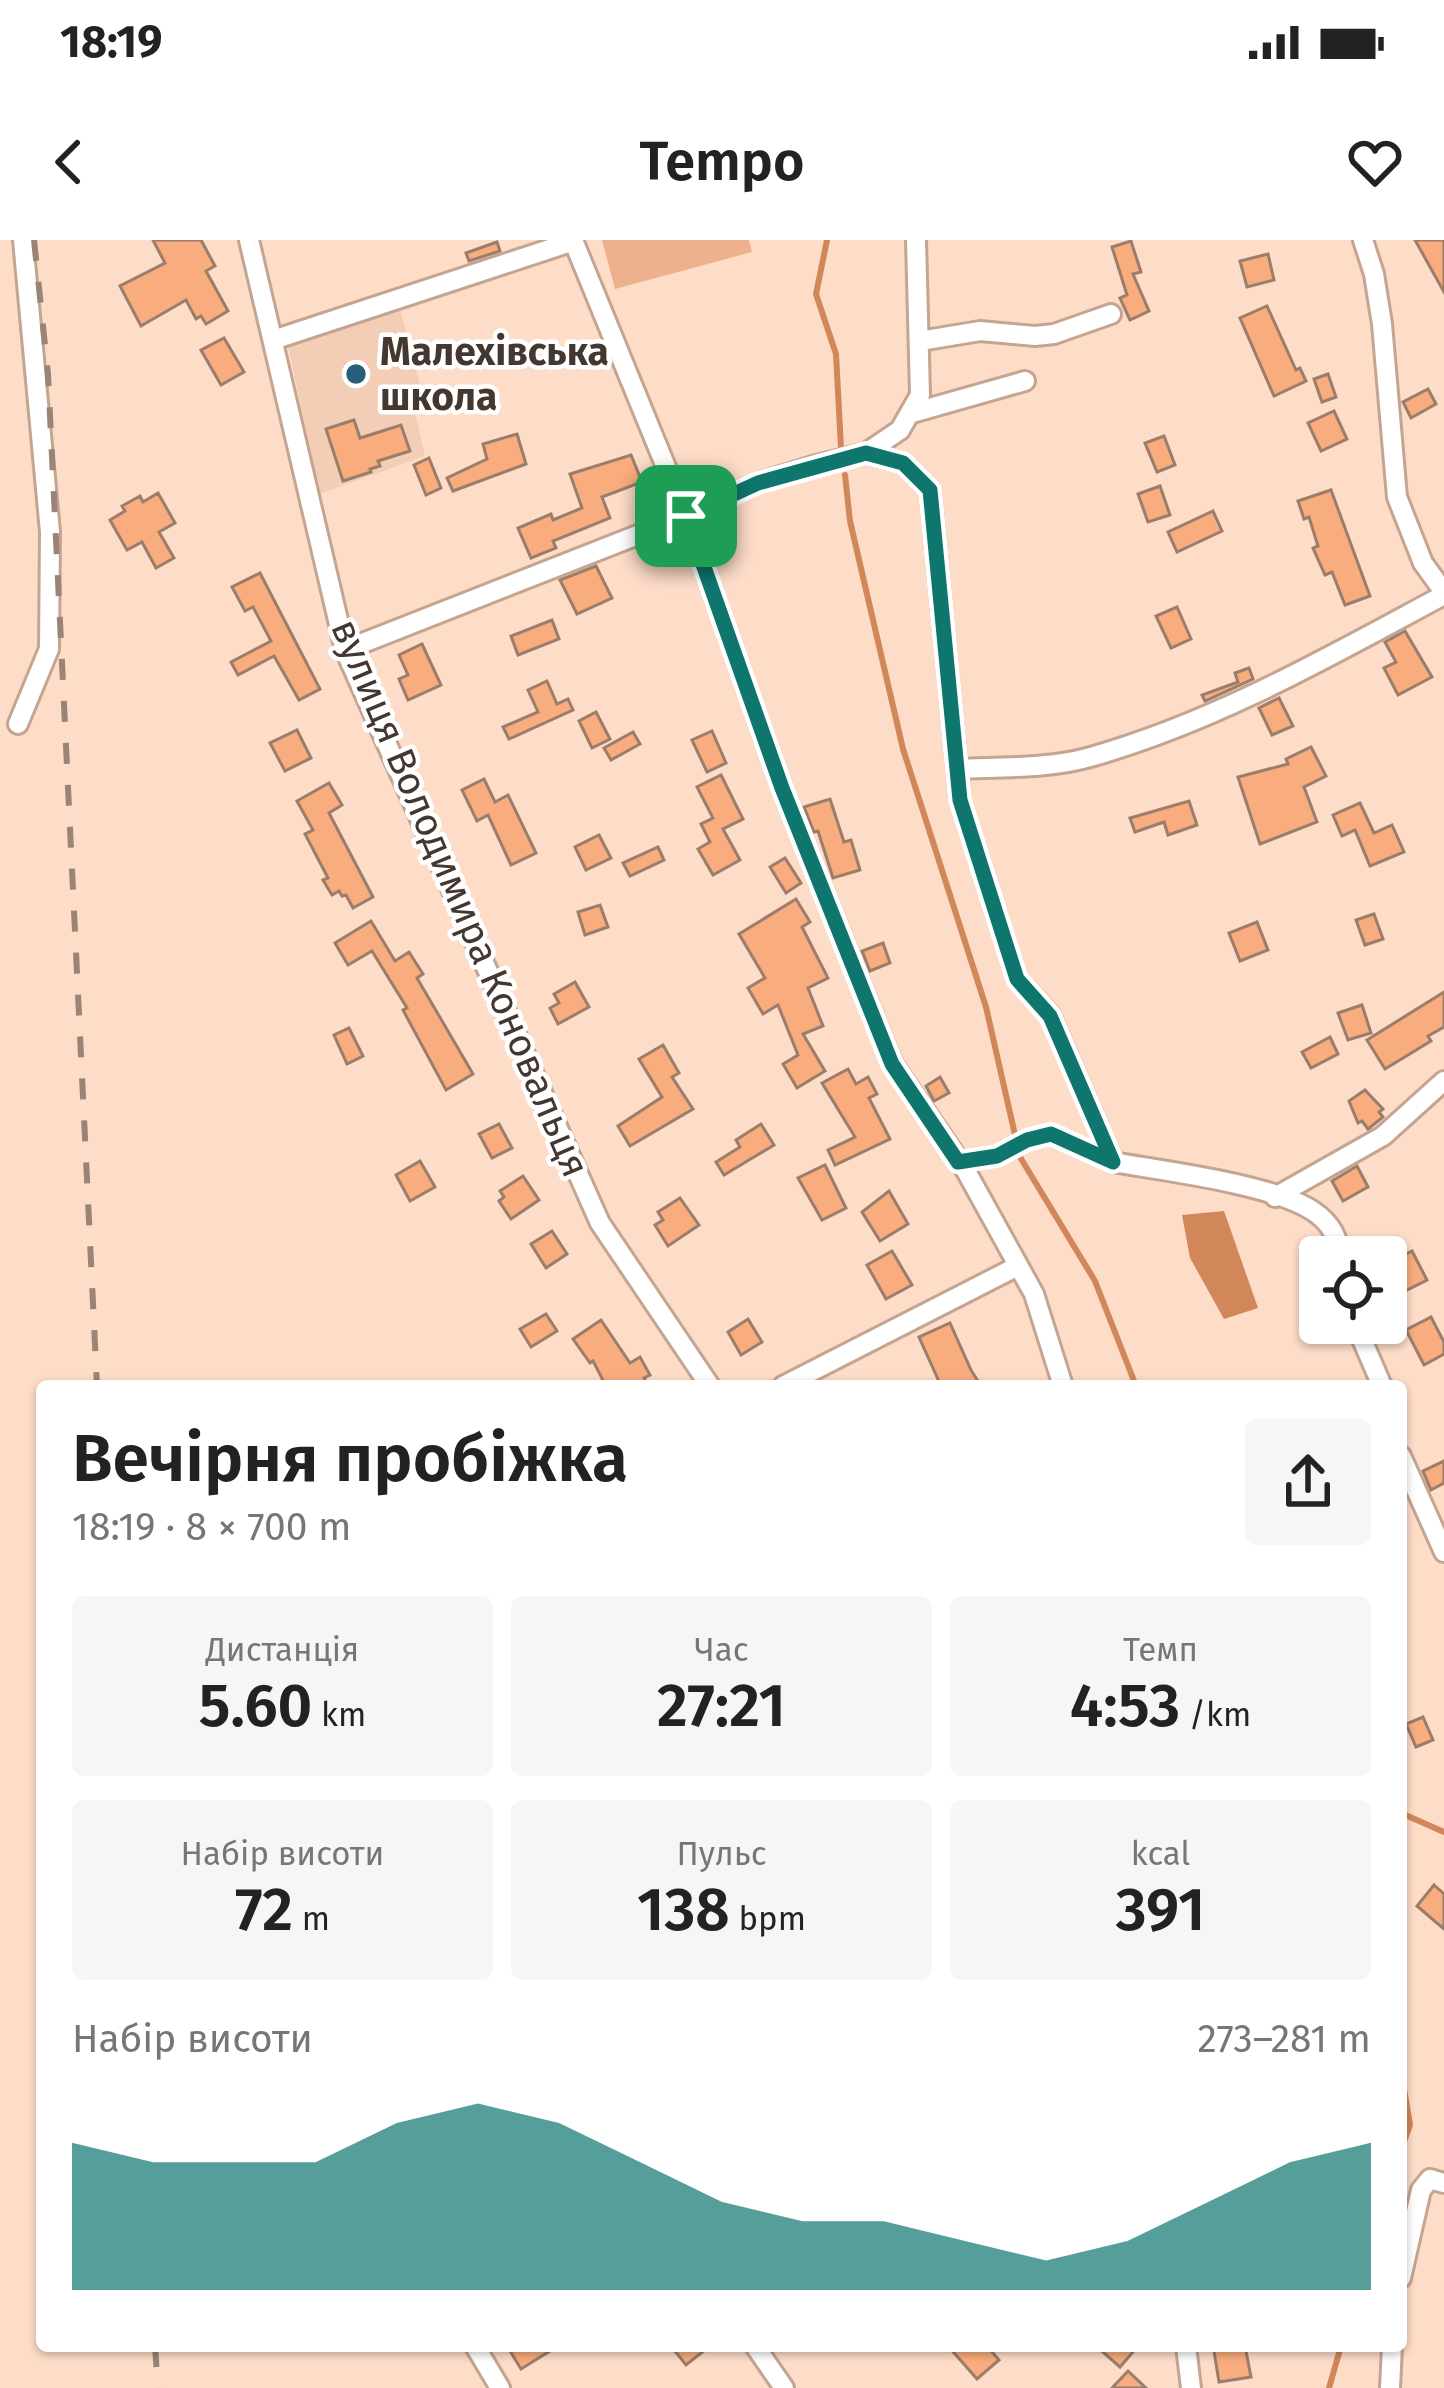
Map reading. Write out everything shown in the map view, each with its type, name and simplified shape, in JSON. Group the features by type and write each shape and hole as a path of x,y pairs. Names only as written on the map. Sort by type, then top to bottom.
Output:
{"street":[{"path":"18,724 49,650 50,532 23,240"},
{"name":"вулиця Володимира Коновальця","path":"250,240 345,650 600,1223 706,1380"},
{"path":"345,650 686,516 758,483 866,453 900,430 920,395 916,240"},
{"path":"957,770 1093,757 1247,700 1444,594 1423,563 1397,497 1382,323 1363,240"},
{"path":"273,340 574,241 686,516 782,788 892,1064 958,1162 1034,1294 1062,1380"},
{"path":"920,341 967,332 1054,334 1111,314"},
{"path":"912,413 1025,381"},
{"path":"866,453 903,463 930,490 960,800 1017,979 1050,1016 1113,1162 1275,1196 1312,1210 1338,1236"},
{"path":"1275,1196 1384,1136 1444,1081"},
{"path":"795,1380 1018,1266"},
{"path":"1364,1344 1379,1380"},
{"path":"1407,1469 1444,1552"},
{"path":"1407,2252 1421,2190 1430,2180 1444,2183"},
{"path":"479,2352 500,2388"},
{"path":"759,2352 784,2388"},
{"path":"1185,2352 1191,2388"},
{"path":"1390,2388 1392,2352"}],"path":[{"path":"958,1162 983,1160 1051,1134 1113,1162"}],"shaded area":[{"path":"602,240 749,240 752,252 615,289"},
{"name":"Малехівська школа","path":"399,305 426,407 415,412 425,456 319,494 287,340"},
{"path":"1224,1211 1258,1308 1224,1319 1190,1258 1182,1215"}],"building":[{"path":"153,240 201,240 215,266 206,271 228,311 206,324 201,316 196,319 186,300 141,326 120,286 165,263"},
{"path":"1415,240 1444,240 1444,292"},
{"path":"1131,241 1141,272 1133,274 1149,311 1130,320 1120,298 1127,295 1112,247"},
{"path":"497,242 500,251 469,261 466,253"},
{"path":"1268,254 1274,280 1247,287 1240,261"},
{"path":"1267,306 1296,370 1300,368 1306,381 1274,396 1240,318"},
{"path":"224,338 244,372 221,385 201,350"},
{"path":"1328,374 1336,397 1322,402 1314,379"},
{"path":"1428,389 1436,404 1411,418 1403,402"},
{"path":"1334,411 1347,439 1321,451 1308,423"},
{"path":"354,420 360,438 401,425 410,451 378,461 380,466 371,472 343,481 326,429"},
{"path":"517,434 526,464 453,491 447,478 487,459 483,444"},
{"path":"1164,436 1175,465 1157,472 1145,443"},
{"path":"631,455 642,482 602,497 610,518 553,541 556,548 531,558 518,528 582,508 570,474"},
{"path":"429,458 441,488 426,495 414,465"},
{"path":"1160,486 1170,515 1148,522 1138,494"},
{"path":"1331,490 1370,596 1345,605 1332,572 1325,575 1313,548 1318,546 1309,517 1304,519 1298,501"},
{"path":"158,493 175,523 159,532 174,558 156,568 142,542 127,550 110,520 125,511 122,506"},
{"path":"1213,511 1222,531 1177,552 1168,532"},
{"path":"596,566 612,598 577,614 560,580"},
{"path":"260,573 320,689 299,700 274,656 238,675 231,662 271,641 253,607 245,611 232,587"},
{"path":"1177,607 1191,639 1171,648 1156,616"},
{"path":"552,620 559,639 518,655 511,636"},
{"path":"1405,631 1432,677 1398,695 1384,668 1396,662 1385,642"},
{"path":"422,644 441,685 408,700 399,679 408,675 399,655"},
{"path":"1249,668 1253,679 1205,701 1202,695 1238,682 1235,673"},
{"path":"547,681 557,704 568,699 573,710 509,739 503,727 538,712 528,690"},
{"path":"1279,698 1293,726 1272,735 1259,708"},
{"path":"596,712 610,739 592,748 579,721"},
{"path":"297,730 311,758 285,771 270,743"},
{"path":"712,731 726,763 707,772 692,740"},
{"path":"633,732 640,744 611,760 604,748"},
{"path":"1311,747 1326,776 1304,787 1317,822 1260,844 1238,777 1288,764 1286,759"},
{"path":"721,775 743,819 723,829 740,860 713,875 698,849 710,842 701,824 713,818 697,787"},
{"path":"484,779 495,802 508,795 536,853 511,865 488,815 477,821 462,790"},
{"path":"329,783 342,805 329,813 373,897 353,908 346,895 339,891 332,895 323,880 328,878 305,834 313,830 297,801"},
{"path":"830,799 844,842 851,840 860,870 833,878 818,831 814,832 804,807"},
{"path":"1189,801 1197,825 1168,835 1164,822 1135,832 1130,818"},
{"path":"1360,803 1374,833 1392,825 1404,852 1370,866 1355,830 1342,836 1333,815"},
{"path":"599,835 611,858 586,870 575,847"},
{"path":"658,847 664,860 630,876 623,863"},
{"path":"785,858 801,883 786,893 770,867"},
{"path":"796,899 810,922 802,927 828,978 808,988 823,1026 803,1034 825,1071 797,1088 783,1064 798,1055 778,1005 763,1014 748,988 765,978 739,934"},
{"path":"600,905 608,927 585,935 578,912"},
{"path":"1374,914 1383,939 1365,945 1356,920"},
{"path":"371,921 395,961 409,952 423,974 417,978 473,1074 446,1090 403,1010 407,1008 372,951 348,965 335,943"},
{"path":"1257,922 1268,950 1240,961 1229,933"},
{"path":"883,943 890,963 870,971 862,951"},
{"path":"575,982 589,1007 558,1024 550,1008 559,1003 554,994"},
{"path":"1444,992 1444,1027 1428,1036 1431,1041 1385,1069 1367,1040"},
{"path":"1362,1005 1371,1033 1348,1040 1338,1013"},
{"path":"349,1028 363,1056 347,1064 334,1035"},
{"path":"1330,1037 1338,1054 1311,1068 1302,1052"},
{"path":"663,1045 679,1073 672,1077 693,1109 630,1146 618,1126 662,1097 639,1059"},
{"path":"848,1069 856,1084 868,1077 877,1094 869,1098 890,1139 835,1165 828,1150 855,1137 822,1083"},
{"path":"940,1077 949,1093 934,1101 926,1086"},
{"path":"1365,1090 1383,1109 1379,1112 1383,1117 1368,1129 1362,1121 1358,1123 1349,1101"},
{"path":"499,1124 512,1148 492,1158 479,1134"},
{"path":"761,1124 774,1145 724,1175 716,1162 740,1147 736,1140"},
{"path":"420,1161 435,1187 410,1201 396,1175"},
{"path":"825,1165 846,1208 822,1220 798,1178"},
{"path":"1357,1166 1368,1187 1343,1201 1332,1181"},
{"path":"523,1176 539,1200 511,1219 499,1201 504,1197 500,1191"},
{"path":"889,1191 908,1224 880,1241 862,1212"},
{"path":"680,1198 699,1225 668,1246 655,1225 663,1220 658,1212"},
{"path":"552,1231 567,1254 546,1268 531,1244"},
{"path":"892,1251 912,1285 886,1299 867,1265"},
{"path":"1412,1251 1427,1280 1407,1290 1407,1254"},
{"path":"546,1314 557,1331 531,1347 520,1329"},
{"path":"1431,1317 1444,1342 1444,1354 1424,1365 1407,1329"},
{"path":"748,1319 762,1342 741,1355 728,1332"},
{"path":"601,1320 630,1363 640,1357 650,1375 645,1380 603,1380 573,1339"},
{"path":"950,1323 977,1380 938,1380 919,1337"},
{"path":"1444,1461 1444,1483 1431,1490 1423,1471"},
{"path":"1423,1717 1433,1740 1416,1747 1407,1724"},
{"path":"1434,1885 1444,1894 1444,1929 1417,1906"},
{"path":"511,2352 548,2352 521,2369"},
{"path":"676,2352 702,2352 686,2365"},
{"path":"953,2352 992,2352 999,2360 977,2379"},
{"path":"1103,2352 1133,2352 1120,2367"},
{"path":"1214,2352 1246,2352 1251,2377 1219,2382"},
{"path":"1128,2371 1146,2388 1112,2388"}],"waterway":[{"path":"827,240 816,294 836,354 841,448"},
{"path":"845,475 850,521 903,749 986,1007 1020,1157 1095,1281 1134,1380"},
{"path":"1407,1816 1444,1832"},
{"path":"1407,2107 1407,2133"},
{"path":"1329,2388 1339,2352"}],"railway":[{"path":"34,240 48,374 97,1380"},
{"path":"155,2352 158,2388"}],"place":[{"name":"Малехівська школа","path":"356,374"}],"route":[{"path":"866,453 903,463 930,490 960,800 1017,979 1050,1016 1113,1162 1051,1134 997,1156 958,1162 892,1064 782,788 686,516 758,483 866,453"}]}
